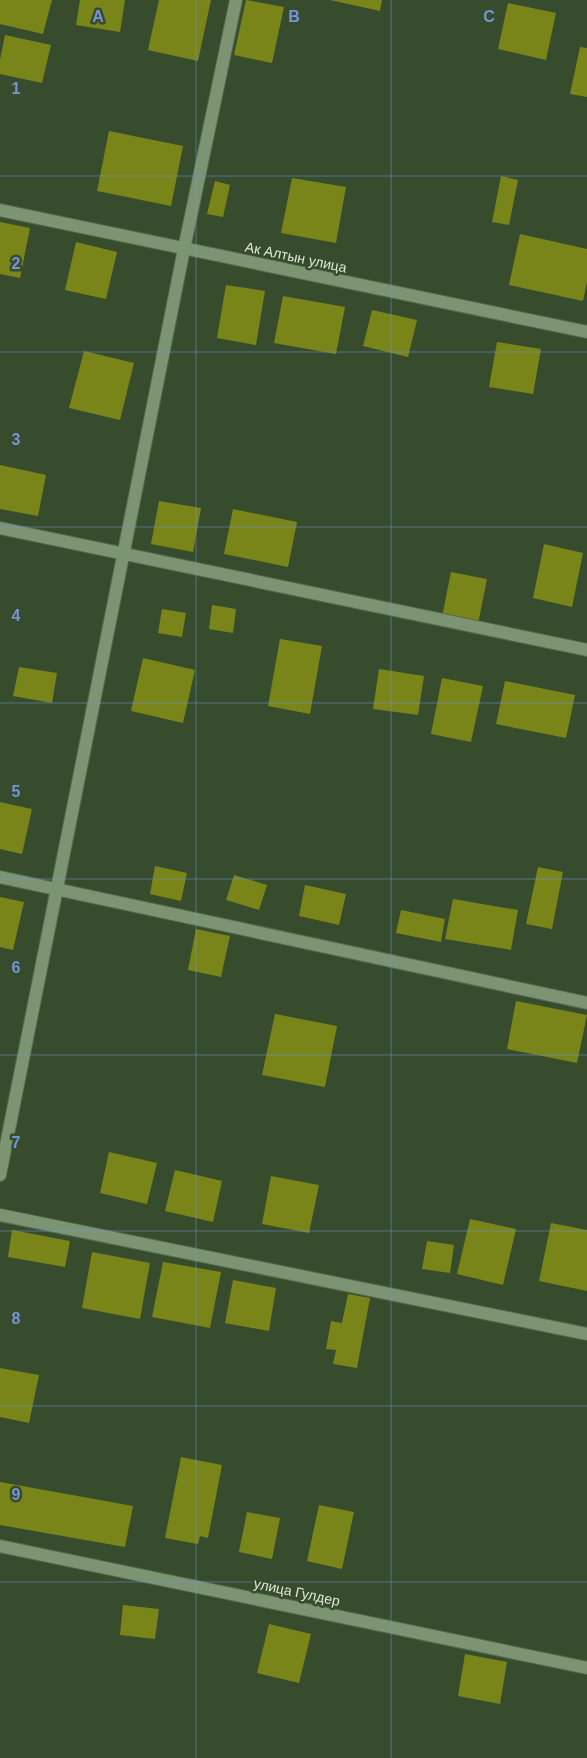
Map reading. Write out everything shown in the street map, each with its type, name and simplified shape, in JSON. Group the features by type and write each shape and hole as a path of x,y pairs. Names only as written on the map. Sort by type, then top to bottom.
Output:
{"street":[{"path":"0,1175 184,249 236,0"},
{"name":"Ак Алтын улица","path":"0,210 587,332"},
{"path":"0,528 587,650"},
{"path":"0,877 587,1003"},
{"path":"0,1215 587,1334"},
{"name":"улица Гулдер","path":"0,1546 587,1668"}],"building":[{"path":"0,0 52,0 43,34 0,24"},
{"path":"80,0 125,0 120,32 76,25"},
{"path":"159,0 211,0 198,61 148,50"},
{"path":"246,0 284,7 272,63 234,55"},
{"path":"330,0 382,0 380,11"},
{"path":"508,3 556,13 546,60 498,49"},
{"path":"5,35 51,45 42,83 0,74 0,60"},
{"path":"580,47 587,48 587,97 570,94"},
{"path":"109,131 183,146 171,206 97,191"},
{"path":"501,176 518,180 509,225 492,222"},
{"path":"292,178 346,187 336,243 281,233"},
{"path":"215,181 230,185 223,217 207,214"},
{"path":"0,222 30,228 20,278 0,274"},
{"path":"520,234 587,249 587,282 583,301 509,285"},
{"path":"76,242 117,252 106,299 65,290"},
{"path":"226,285 265,291 256,345 217,338"},
{"path":"283,296 345,307 336,354 274,343"},
{"path":"372,310 417,320 408,357 363,346"},
{"path":"497,342 541,349 533,394 489,387"},
{"path":"84,351 134,363 120,420 69,408"},
{"path":"0,465 46,475 38,516 0,509"},
{"path":"159,501 201,508 193,552 151,544"},
{"path":"233,509 297,522 288,567 224,554"},
{"path":"544,544 583,553 572,607 533,598"},
{"path":"451,572 487,579 478,624 442,617"},
{"path":"212,605 236,609 233,633 209,629"},
{"path":"162,609 186,613 182,637 158,633"},
{"path":"280,639 322,646 310,714 268,706"},
{"path":"143,658 195,670 183,723 131,711"},
{"path":"19,667 57,673 52,703 13,696"},
{"path":"379,669 424,676 418,715 373,709"},
{"path":"442,678 483,686 471,742 431,734"},
{"path":"505,681 575,695 566,738 496,724"},
{"path":"0,802 32,809 22,854 0,849"},
{"path":"155,866 187,873 181,901 150,894"},
{"path":"538,867 563,872 552,929 526,924"},
{"path":"234,875 267,885 259,910 226,900"},
{"path":"305,885 346,894 339,925 299,916"},
{"path":"0,897 24,902 13,950 0,947"},
{"path":"453,899 518,910 511,950 445,939"},
{"path":"401,910 445,919 441,942 396,933"},
{"path":"196,929 230,936 221,977 188,970"},
{"path":"516,1001 587,1015 577,1063 507,1049"},
{"path":"275,1014 337,1026 325,1087 262,1075"},
{"path":"109,1152 157,1163 147,1204 100,1193"},
{"path":"175,1170 222,1181 213,1222 165,1211"},
{"path":"271,1176 319,1185 309,1233 262,1224"},
{"path":"470,1219 516,1229 503,1285 457,1274"},
{"path":"551,1223 587,1230 587,1291 539,1281"},
{"path":"12,1230 70,1241 65,1267 8,1257"},
{"path":"427,1241 454,1245 450,1273 422,1269"},
{"path":"92,1252 150,1263 140,1319 82,1308"},
{"path":"163,1262 221,1272 210,1328 152,1317"},
{"path":"233,1280 276,1288 269,1331 225,1323"},
{"path":"348,1294 370,1298 357,1368 333,1364 336,1350 326,1349 331,1321 342,1323"},
{"path":"0,1368 39,1375 29,1423 0,1417"},
{"path":"181,1457 222,1465 208,1538 200,1536 198,1544 165,1538"},
{"path":"0,1482 133,1506 125,1547 0,1525"},
{"path":"319,1505 354,1512 342,1569 307,1561"},
{"path":"247,1512 280,1518 272,1559 239,1552"},
{"path":"123,1605 159,1609 155,1639 120,1635"},
{"path":"269,1624 311,1634 299,1683 257,1673"},
{"path":"465,1654 507,1662 500,1704 458,1696"}]}
